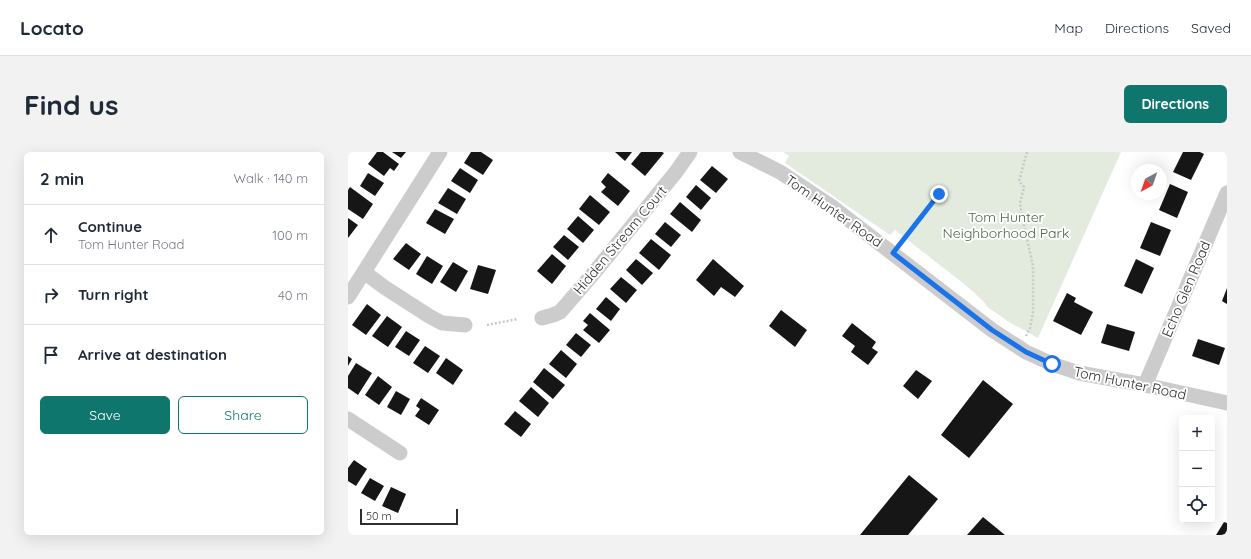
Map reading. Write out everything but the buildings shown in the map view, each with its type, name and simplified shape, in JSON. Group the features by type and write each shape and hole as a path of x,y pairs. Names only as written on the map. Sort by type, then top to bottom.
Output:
{"street":[{"path":"348,297 440,152"},
{"name":"Hidden Stream Court","path":"542,318 553,316 560,312 676,172 690,152"},
{"name":"Tom Hunter Road","path":"740,152 780,172 831,206 992,330 1026,352 1052,364 1079,373 1145,385 1227,403"},
{"name":"Echo Glen Road","path":"1145,385 1227,193"},
{"path":"364,272 384,288 442,323 465,325"},
{"path":"348,419 400,453"}],"path":[{"path":"1026,336 1030,328 1033,313 1033,266 1020,203 1024,187 1019,181 1027,152"},
{"path":"893,253 939,194"},
{"path":"488,325 517,319"}],"green space":[{"name":"Tom Hunter Neighborhood Park","path":"783,152 1121,152 1038,338 1009,322 986,306 986,304 968,287 895,230 890,235 785,163 789,156"}],"route":[{"path":"939,194 893,253 992,330 1026,352 1052,364"}]}
